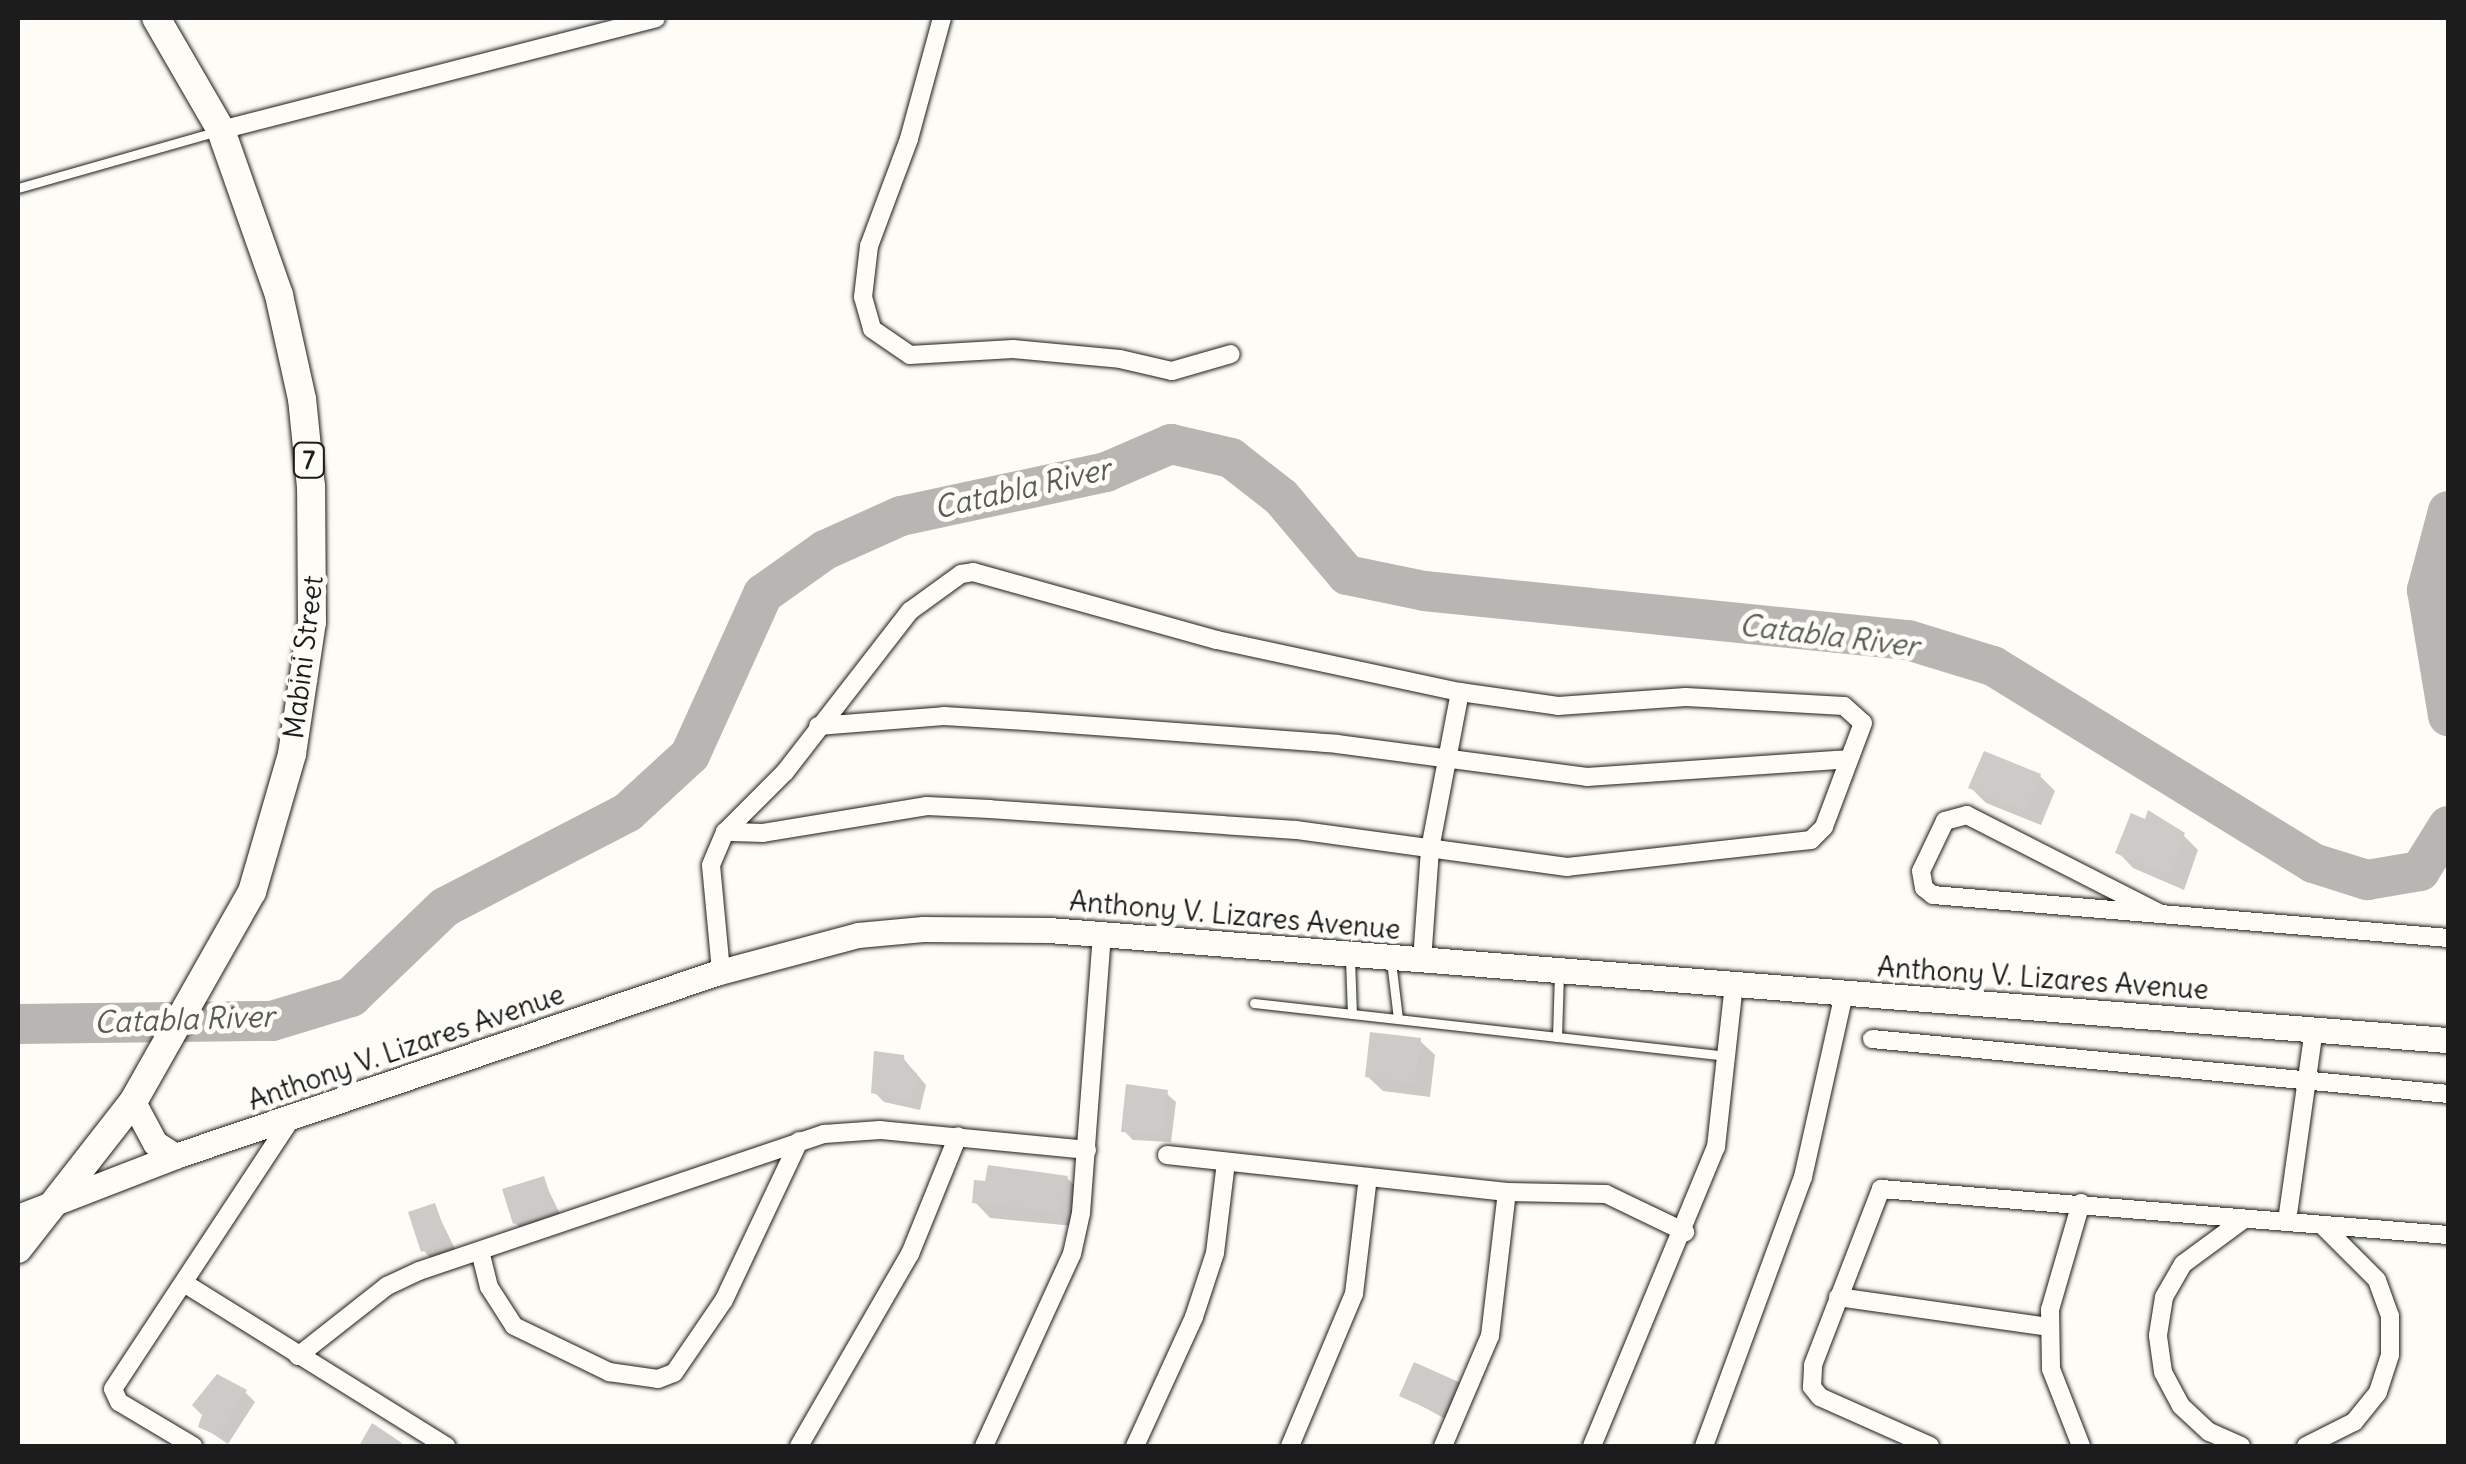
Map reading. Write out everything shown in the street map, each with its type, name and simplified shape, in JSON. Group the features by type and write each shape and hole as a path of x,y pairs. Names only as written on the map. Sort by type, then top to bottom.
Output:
{"main road":[{"name":"Mabini Street","path":"18,1250 134,1102 237,922 264,860 292,754 314,558 292,345 221,130 156,18"},
{"name":"Anthony V. Lizares Avenue","path":"18,1216 174,1156 289,1122 722,971 858,935 907,930 1102,936 2448,1040"},
{"path":"134,1102 155,1142 174,1156"}],"street":[{"path":"221,130 656,18"},
{"path":"942,18 909,138 869,246 863,297 872,330 910,355 1029,350 1172,372 1231,354"},
{"path":"722,971 711,865 725,832 785,772 910,611 953,578 974,572 1114,616 1460,692 1558,706 1686,697 1844,706 1860,714 1863,723 1824,826 1794,844 1567,867 1296,830 927,806 763,833 725,832"},
{"path":"1422,961 1430,849 1460,692"},
{"path":"818,726 944,716 1338,744 1444,763 1587,777 1848,759"},
{"path":"2161,914 1966,815 1946,821 1920,879 1932,896 2448,938"},
{"path":"984,1446 1062,1286 1082,1213 1102,936"},
{"path":"1592,1446 1685,1232 1716,1148 1734,984"},
{"path":"1704,1446 1804,1176 1844,993"},
{"path":"2288,1221 2314,1029"},
{"path":"1872,1039 2448,1094"},
{"path":"193,1446 119,1402 113,1390 289,1122"},
{"path":"298,1356 387,1286 798,1142 850,1130 958,1136 1087,1150"},
{"path":"799,1446 910,1254 958,1136"},
{"path":"480,1252 489,1287 514,1326 609,1372 658,1380 674,1374 724,1300 798,1142"},
{"path":"1166,1155 1507,1192 1606,1194 1685,1232"},
{"path":"1135,1446 1210,1269 1226,1162"},
{"path":"1290,1446 1354,1294 1368,1177"},
{"path":"1930,1446 1820,1397 1812,1387 1810,1375 1881,1189 2288,1221 2324,1228 2448,1235"},
{"path":"1443,1446 1490,1336 1507,1192"},
{"path":"2082,1203 2061,1260 2050,1327 2051,1369 2082,1446"},
{"path":"2241,1446 2209,1432 2182,1406 2164,1372 2158,1334 2164,1297 2183,1264 2244,1219"},
{"path":"2306,1446 2354,1422 2378,1392 2390,1355 2390,1316 2377,1280 2324,1228"},
{"path":"184,1283 446,1446"},
{"path":"1838,1297 2050,1327"}],"lane":[{"path":"18,188 221,130"},
{"path":"1350,955 1352,1014"},
{"path":"1390,959 1398,1019"},
{"path":"1557,1037 1559,971"},
{"path":"1254,1004 1726,1056"}],"building":[{"path":"1984,751 2041,774 2026,812 1968,788"},
{"path":"2148,810 2185,833 2169,876 2115,853 2131,813 2145,819"},
{"path":"1370,1032 1421,1038 1415,1083 1365,1077"},
{"path":"874,1051 904,1055 905,1070 917,1073 911,1102 871,1093"},
{"path":"1126,1084 1168,1090 1162,1133 1121,1132"},
{"path":"988,1165 1068,1176 1059,1212 972,1203 974,1180 985,1181"},
{"path":"544,1176 555,1211 513,1224 502,1189"},
{"path":"435,1203 449,1243 421,1252 408,1212"},
{"path":"1414,1362 1463,1384 1448,1418 1399,1396"},
{"path":"217,1374 247,1390 218,1436 198,1427 202,1415 192,1405"},
{"path":"372,1423 402,1443 359,1446"}],"waterway":[{"name":"Catabla River","path":"18,1024 272,1021 351,997 445,907 628,812 690,755 763,594 825,550 901,516 1106,472 1171,444 1231,458 1281,497 1347,575 1424,591 1908,640 1993,666 2313,863 2367,880 2420,871 2448,826"},
{"name":"Catabla River","path":"2448,511 2427,590 2448,716"}]}
